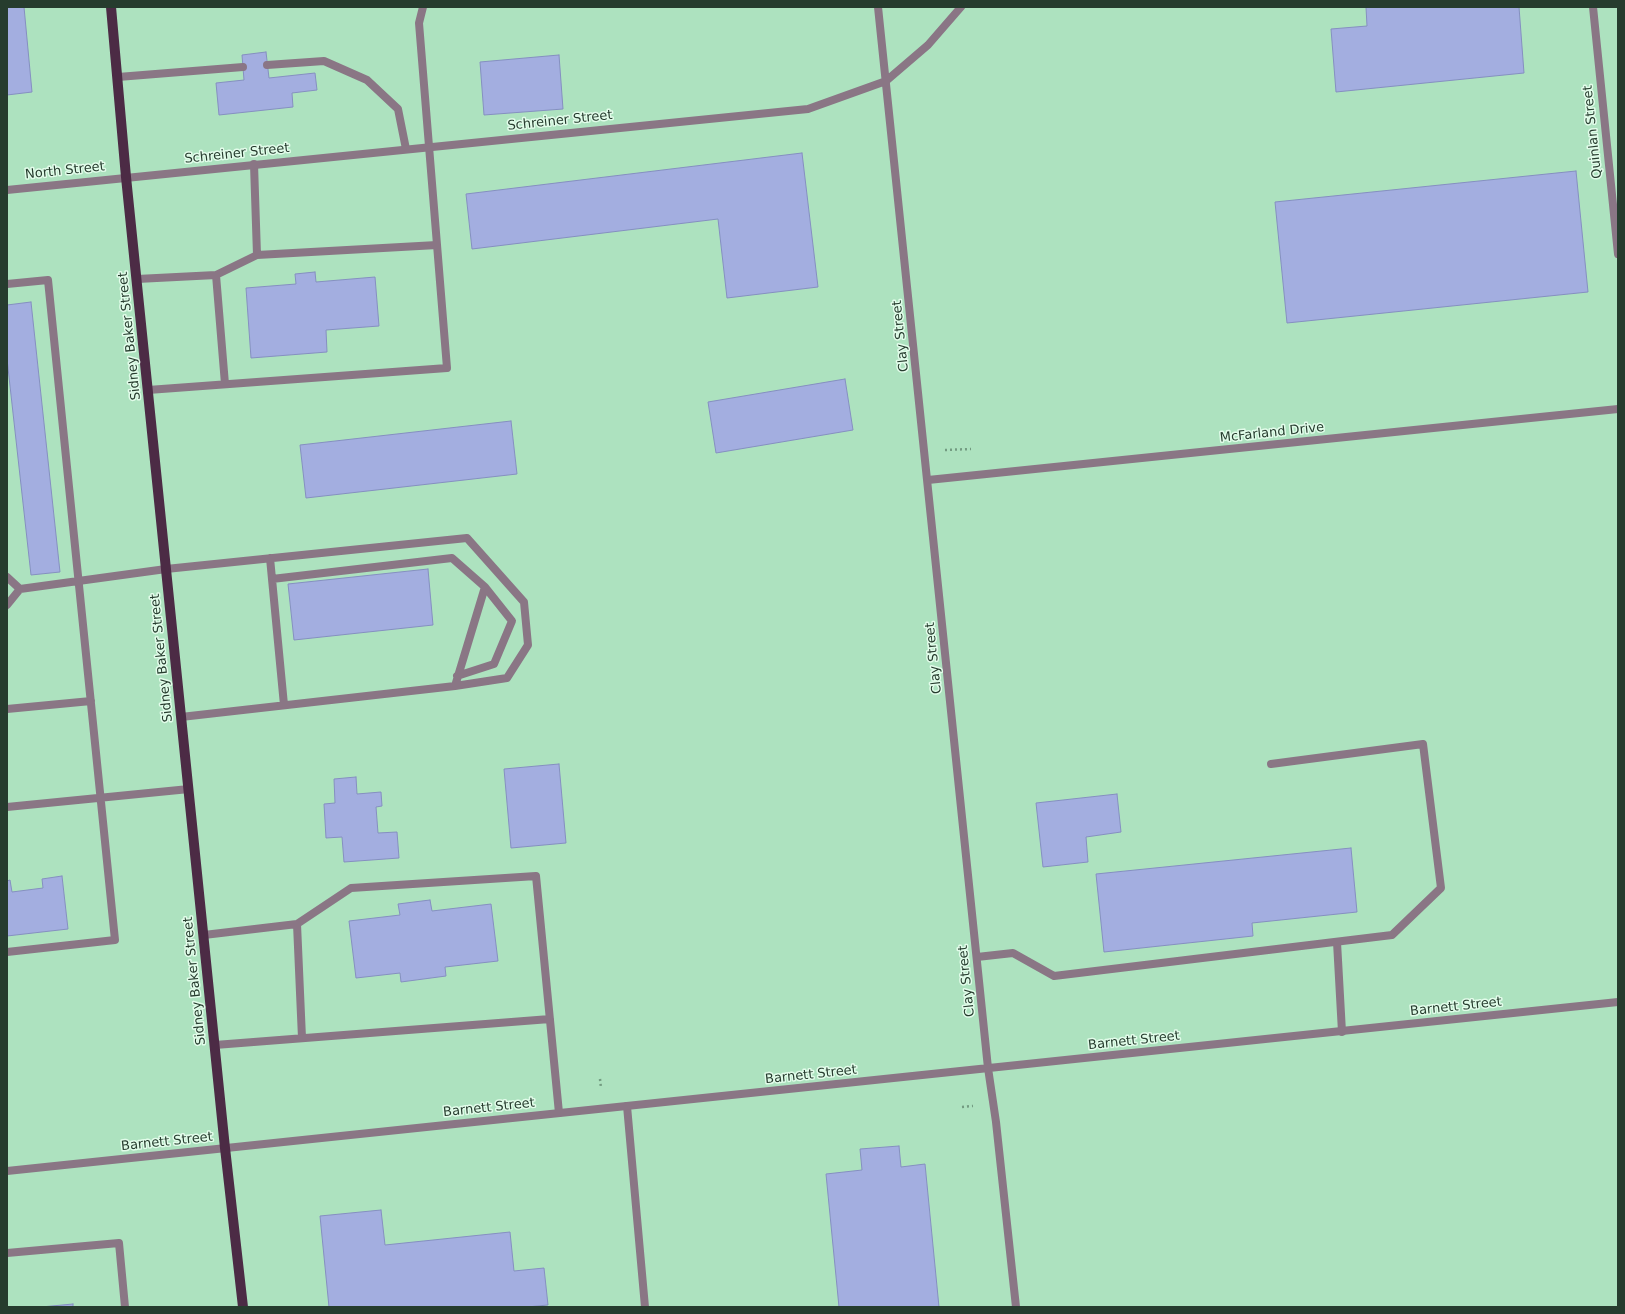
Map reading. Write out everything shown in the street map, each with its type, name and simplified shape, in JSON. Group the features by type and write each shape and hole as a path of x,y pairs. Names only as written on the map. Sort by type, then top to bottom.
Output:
{"main road":[{"name":"Sidney Baker Street","path":"111,7 126,177 225,1148 243,1307"}],"street":[{"path":"148,390 446,368 430,146 419,23 423,7"},
{"name":"Clay Street","path":"878,7 988,1068 996,1122 1016,1307"},
{"name":"Schreiner Street","path":"126,177 808,109 886,81 928,45 961,7"},
{"name":"Quinlan Street","path":"1593,7 1618,254"},
{"path":"267,65 324,61 367,80 398,109 406,149"},
{"path":"118,77 243,67"},
{"path":"254,164 257,255"},
{"name":"North Street","path":"7,190 126,177"},
{"path":"137,279 216,275 257,255 437,245"},
{"path":"216,275 225,384"},
{"path":"7,284 48,280 80,580 115,940 7,952"},
{"name":"McFarland Drive","path":"928,480 1618,409"},
{"path":"7,605 20,589 80,580 166,569 467,538 524,602 528,645 506,678 455,686 181,717"},
{"path":"270,558 284,706"},
{"path":"272,579 452,558 485,587 512,622 494,664 458,676"},
{"path":"7,577 20,589"},
{"path":"455,686 485,587"},
{"path":"7,709 91,701"},
{"path":"977,957 1013,953 1054,976 1392,935 1441,888 1423,744 1271,764"},
{"path":"7,807 189,790"},
{"path":"204,935 297,924 351,888 536,876 559,1113"},
{"path":"297,924 302,1038"},
{"path":"1337,942 1342,1032"},
{"name":"Barnett Street","path":"7,1171 1618,1002"},
{"path":"215,1045 550,1019"},
{"path":"627,1106 644,1307"},
{"path":"7,1254 119,1243 125,1307"}],"building":[{"path":"7,7 24,7 32,92 7,95"},
{"path":"1366,7 1519,7 1524,73 1336,92 1331,29 1367,26"},
{"path":"266,52 269,78 315,73 317,90 292,93 293,107 219,115 216,83 244,80 242,55"},
{"path":"559,55 563,109 484,115 480,62"},
{"path":"802,153 818,287 727,298 718,219 472,249 466,194"},
{"path":"1576,171 1588,292 1287,323 1275,202"},
{"path":"315,272 316,282 375,277 379,326 326,330 327,352 251,358 246,288 296,284 295,274"},
{"path":"31,302 60,572 31,575 7,359 7,305"},
{"path":"845,379 853,430 716,453 708,402"},
{"path":"511,421 517,474 306,498 300,445"},
{"path":"428,569 433,625 294,640 288,584"},
{"path":"559,764 566,843 511,848 504,769"},
{"path":"356,777 357,794 381,792 382,806 376,807 378,833 397,832 399,858 344,862 342,837 326,838 324,804 335,803 334,779"},
{"path":"1117,794 1121,832 1086,837 1088,862 1043,867 1036,803"},
{"path":"1351,848 1357,912 1252,923 1253,936 1104,952 1096,874"},
{"path":"62,876 68,929 7,936 7,881 10,880 12,892 43,888 42,879"},
{"path":"430,900 432,911 491,904 498,961 445,967 446,976 401,982 400,973 356,978 349,921 400,915 398,904"},
{"path":"899,1146 901,1167 925,1164 939,1307 839,1307 826,1174 862,1170 860,1149"},
{"path":"381,1210 385,1245 510,1232 514,1271 544,1268 548,1305 527,1307 329,1307 320,1216"},
{"path":"73,1304 73,1307 41,1307"}]}
